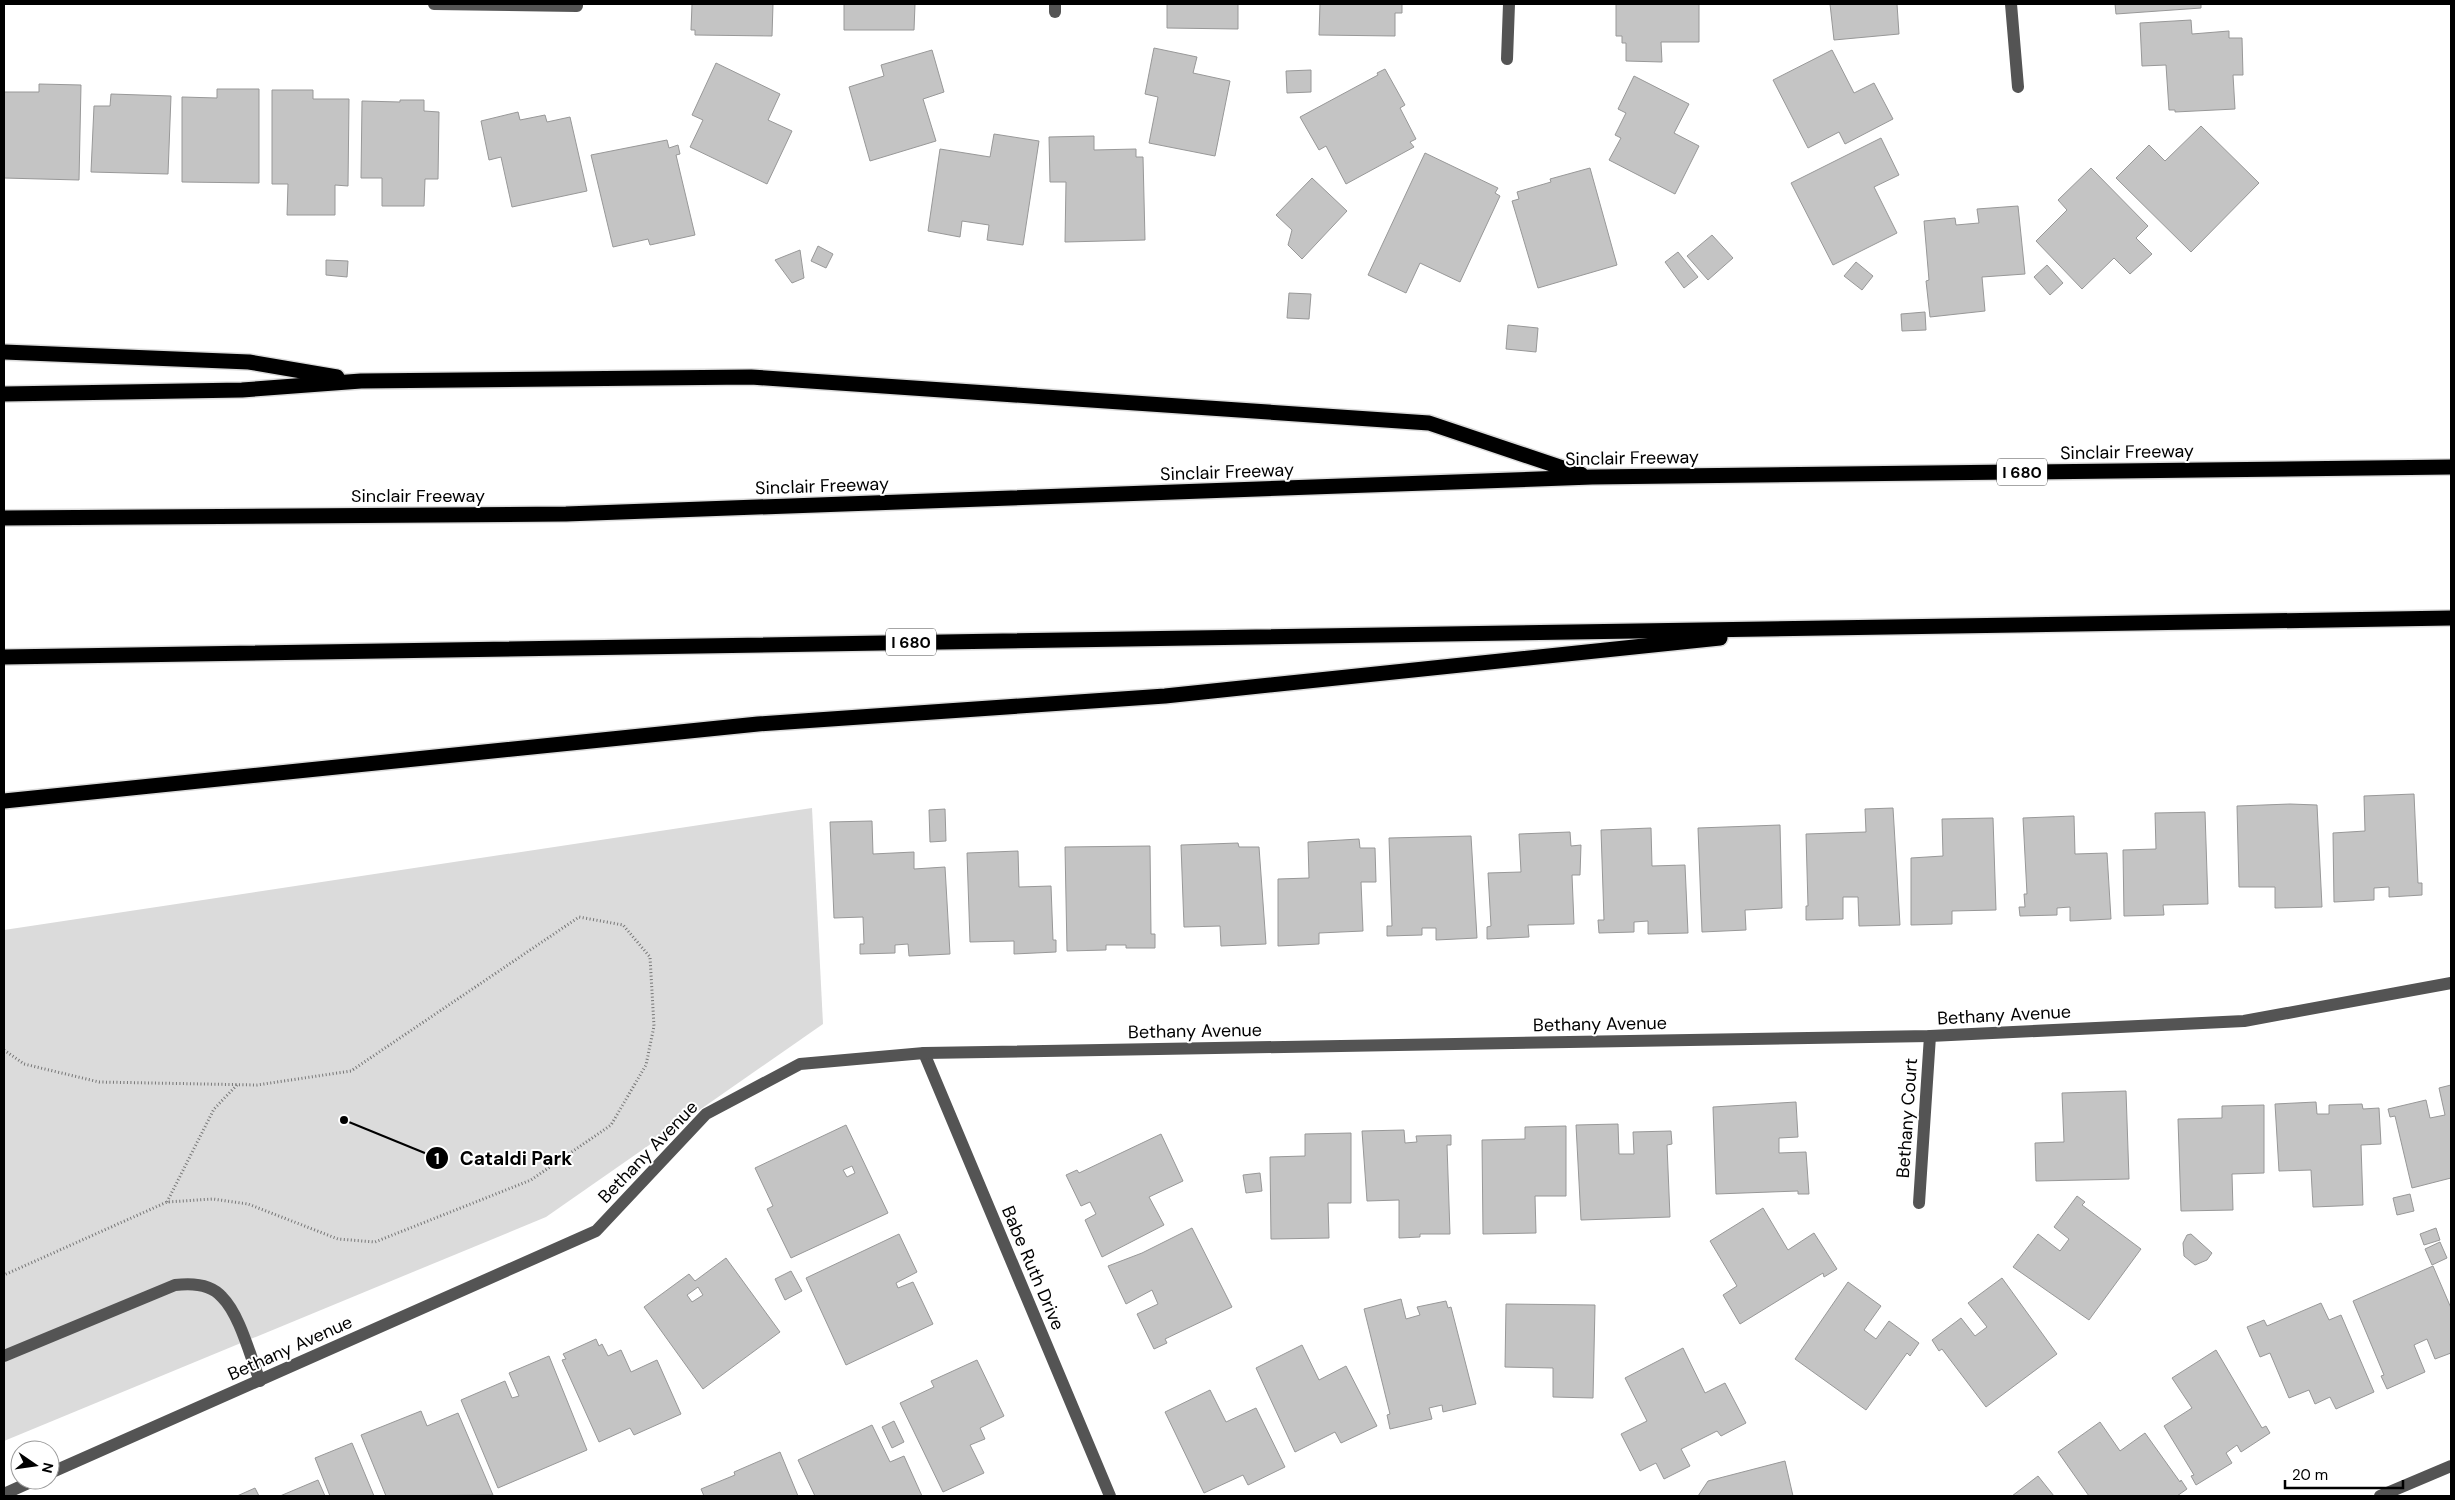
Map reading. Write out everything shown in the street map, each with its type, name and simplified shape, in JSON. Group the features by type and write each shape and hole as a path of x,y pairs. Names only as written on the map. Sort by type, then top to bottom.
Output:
{"highway":[{"path":"4,352 249,362 361,381"},
{"path":"4,394 242,390 361,381 751,377 1429,423 1592,477"},
{"name":"Sinclair Freeway","path":"4,518 576,514 1592,477 2451,467"},
{"name":"I 680","path":"4,657 2451,618"},
{"path":"4,801 758,724 1165,696 1818,628"}],"street":[{"path":"434,4 577,6 577,4"},
{"path":"1507,60 1509,4"},
{"path":"2011,4 2018,87"},
{"name":"Bethany Avenue","path":"60,1469 596,1231 706,1114 800,1064 924,1053 1930,1036 2244,1021 2451,983"},
{"name":"Bethany Court","path":"1919,1203 1930,1036"},
{"name":"Babe Ruth Drive","path":"924,1053 1110,1496"},
{"path":"4,1356 175,1285 192,1283 206,1287 222,1296 234,1315 260,1381"},
{"path":"2380,1496 2451,1466"}],"path":[{"path":"4,1050 24,1064 99,1082 257,1085 351,1071 579,917 623,925 650,957 654,1026 646,1065 611,1125 531,1180 375,1242 338,1239 248,1204 213,1199 167,1202 4,1275"},
{"path":"167,1202 214,1109 238,1085"}],"shaded area":[{"path":"812,808 823,1024 546,1217 4,1441 4,930"}],"building":[{"path":"692,4 773,4 772,36 695,35 695,30 691,30"},
{"path":"844,4 915,4 914,30 844,30"},
{"path":"1167,4 1238,4 1238,29 1167,28"},
{"path":"1320,4 1402,4 1402,13 1395,13 1395,36 1319,35"},
{"path":"1616,4 1699,4 1699,42 1661,42 1662,62 1626,61 1626,43 1622,43 1622,36 1616,36"},
{"path":"1830,4 1897,4 1899,34 1834,40"},
{"path":"2115,4 2201,4 2201,8 2116,14"},
{"path":"2191,20 2192,34 2229,31 2229,38 2242,38 2243,75 2233,75 2235,109 2175,112 2175,110 2169,110 2166,65 2142,66 2140,23"},
{"path":"1154,48 1197,57 1193,73 1230,81 1215,156 1149,143 1158,97 1145,94"},
{"path":"932,50 944,92 923,99 936,141 870,161 849,87 884,76 881,65"},
{"path":"1832,50 1854,93 1874,83 1893,119 1845,144 1839,132 1808,148 1773,80"},
{"path":"716,63 780,94 768,120 792,131 767,184 690,147 703,120 692,115"},
{"path":"1385,69 1405,105 1400,108 1416,139 1410,142 1414,147 1346,184 1326,146 1319,150 1300,117 1378,75 1377,73"},
{"path":"1311,70 1311,92 1287,93 1286,71"},
{"path":"1634,76 1689,104 1674,133 1699,146 1675,194 1609,160 1621,138 1615,135 1626,113 1618,109"},
{"path":"39,84 81,85 79,180 4,178 4,92 39,92"},
{"path":"217,89 259,89 259,183 182,182 182,97 217,98"},
{"path":"272,90 313,90 313,99 349,99 348,186 335,185 335,215 287,215 288,184 272,184"},
{"path":"111,94 171,96 168,174 91,172 94,106 110,106"},
{"path":"400,100 424,100 424,111 439,112 438,179 425,179 424,206 382,206 382,178 361,178 362,101 400,102"},
{"path":"518,112 520,120 545,115 547,122 570,117 587,191 512,207 501,157 489,160 481,121"},
{"path":"2201,126 2259,183 2191,252 2116,178 2149,145 2165,161"},
{"path":"994,134 1039,141 1023,245 987,240 989,225 962,221 960,237 928,231 940,149 990,157"},
{"path":"1094,136 1094,150 1136,149 1136,157 1143,157 1145,240 1065,242 1066,182 1050,182 1049,137"},
{"path":"1881,138 1899,175 1874,187 1897,233 1833,265 1791,183"},
{"path":"667,140 669,148 678,145 680,154 676,155 695,235 650,245 648,239 613,247 591,155"},
{"path":"1425,153 1498,188 1495,193 1500,196 1460,282 1420,263 1406,293 1368,275"},
{"path":"1590,168 1617,265 1538,288 1512,201 1519,199 1517,192 1551,182 1550,179"},
{"path":"2091,168 2148,226 2136,238 2152,254 2130,274 2114,258 2082,289 2036,241 2067,210 2058,200"},
{"path":"1312,178 1347,211 1302,259 1288,245 1292,230 1276,215"},
{"path":"2018,206 2025,274 1982,277 1985,311 1930,317 1926,281 1929,280 1924,221 1955,218 1956,225 1979,223 1977,209"},
{"path":"1712,235 1733,258 1708,280 1687,256"},
{"path":"818,246 833,254 826,268 811,261"},
{"path":"800,250 804,278 792,283 775,260"},
{"path":"1678,252 1698,277 1684,288 1665,262"},
{"path":"326,260 348,261 347,277 326,275"},
{"path":"1856,262 1873,276 1862,290 1844,276"},
{"path":"2047,265 2063,283 2050,295 2034,277"},
{"path":"1289,293 1311,294 1309,319 1287,318"},
{"path":"1925,312 1926,330 1902,331 1901,314"},
{"path":"1508,325 1538,328 1536,352 1506,349"},
{"path":"2414,794 2418,883 2422,883 2422,895 2389,897 2389,887 2374,888 2374,900 2334,902 2333,833 2365,831 2364,796"},
{"path":"2317,805 2322,907 2275,908 2275,887 2239,887 2237,806"},
{"path":"1893,808 1900,925 1859,926 1858,897 1843,897 1843,919 1806,920 1806,906 1808,906 1806,834 1866,832 1865,809"},
{"path":"945,809 946,841 930,842 929,810"},
{"path":"2205,812 2208,904 2163,905 2164,915 2124,916 2123,850 2156,849 2155,813"},
{"path":"2074,816 2075,854 2107,853 2111,919 2070,921 2070,907 2057,908 2057,915 2020,916 2019,907 2025,907 2024,894 2027,894 2023,818"},
{"path":"1993,818 1996,910 1952,911 1952,924 1911,925 1911,858 1943,856 1942,819"},
{"path":"872,821 873,854 914,852 914,869 945,867 950,954 909,956 908,944 895,945 895,953 860,954 860,944 864,944 863,917 834,918 830,822"},
{"path":"1780,825 1782,908 1745,910 1746,930 1702,932 1698,828"},
{"path":"1651,828 1652,866 1685,865 1688,933 1648,934 1648,921 1634,922 1634,932 1599,933 1598,920 1604,920 1601,830"},
{"path":"1570,832 1571,846 1581,845 1580,875 1572,875 1574,924 1528,925 1529,937 1487,939 1487,927 1491,926 1488,873 1521,872 1519,834"},
{"path":"1471,836 1477,938 1436,940 1436,928 1422,928 1422,935 1387,936 1387,926 1392,926 1389,838"},
{"path":"1359,839 1360,848 1375,848 1376,882 1361,882 1363,931 1319,933 1319,944 1278,946 1278,879 1309,878 1308,842"},
{"path":"1238,843 1239,847 1259,847 1266,944 1221,946 1220,926 1184,927 1181,845"},
{"path":"1150,846 1151,934 1155,934 1155,948 1126,948 1126,945 1106,945 1106,950 1067,951 1065,847"},
{"path":"1018,851 1019,887 1051,886 1053,940 1056,940 1056,952 1014,954 1014,941 970,942 967,853"},
{"path":"2451,1085 2451,1178 2412,1188 2395,1116 2390,1117 2388,1109 2426,1100 2430,1118 2445,1115 2439,1088"},
{"path":"2126,1091 2129,1179 2036,1181 2035,1143 2064,1142 2062,1093"},
{"path":"1796,1102 1798,1137 1779,1138 1779,1153 1806,1152 1809,1194 1798,1194 1798,1191 1716,1194 1713,1107"},
{"path":"2316,1102 2317,1114 2329,1114 2329,1105 2362,1104 2363,1109 2379,1108 2381,1144 2361,1145 2363,1205 2313,1207 2311,1170 2279,1171 2275,1104"},
{"path":"2264,1105 2264,1173 2232,1174 2233,1210 2181,1211 2178,1119 2222,1118 2222,1106"},
{"path":"1618,1124 1619,1154 1634,1154 1633,1132 1671,1131 1672,1144 1667,1145 1670,1217 1581,1220 1576,1125"},
{"path":"846,1125 888,1213 791,1258 767,1209 773,1206 755,1168","holes":["852,1166 855,1173 847,1177 843,1170"]},
{"path":"1566,1126 1566,1196 1535,1196 1536,1233 1483,1234 1482,1140 1525,1139 1525,1127"},
{"path":"1404,1130 1405,1143 1417,1142 1416,1136 1451,1135 1451,1145 1447,1145 1450,1234 1420,1234 1420,1237 1399,1238 1399,1200 1367,1201 1362,1131"},
{"path":"1351,1133 1351,1203 1328,1203 1329,1238 1271,1239 1270,1157 1305,1156 1305,1134"},
{"path":"1161,1134 1183,1181 1149,1197 1164,1225 1102,1257 1085,1220 1096,1214 1090,1202 1081,1206 1066,1175 1077,1170 1079,1173"},
{"path":"1260,1173 1262,1191 1246,1193 1243,1175"},
{"path":"2410,1194 2414,1211 2397,1215 2393,1198"},
{"path":"2077,1196 2085,1202 2082,1205 2141,1249 2089,1320 2013,1267 2038,1234 2060,1251 2069,1239 2054,1227"},
{"path":"1763,1208 1788,1250 1814,1233 1837,1269 1824,1277 1823,1273 1740,1324 1723,1295 1737,1286 1710,1241"},
{"path":"1192,1228 1232,1307 1165,1339 1167,1343 1154,1349 1137,1314 1158,1304 1152,1290 1126,1304 1108,1266 1142,1253"},
{"path":"2436,1228 2440,1240 2424,1245 2420,1234"},
{"path":"899,1234 917,1272 896,1283 898,1288 913,1282 933,1324 846,1365 806,1278"},
{"path":"2191,1234 2212,1253 2207,1260 2195,1265 2184,1256 2183,1243 2187,1235"},
{"path":"2440,1242 2447,1258 2432,1265 2425,1249"},
{"path":"726,1258 780,1332 703,1389 644,1307 689,1274 695,1281","holes":["698,1287 703,1295 692,1302 687,1295"]},
{"path":"2433,1266 2451,1308 2451,1353 2435,1359 2427,1339 2414,1345 2425,1372 2387,1389 2381,1376 2384,1375 2353,1301"},
{"path":"791,1271 802,1291 785,1300 775,1279"},
{"path":"2002,1278 2057,1354 1986,1407 1942,1349 1939,1351 1932,1340 1961,1318 1975,1336 1987,1327 1968,1303"},
{"path":"1848,1282 1881,1306 1864,1330 1876,1339 1889,1321 1919,1343 1910,1356 1907,1353 1866,1410 1795,1359"},
{"path":"1401,1299 1406,1319 1420,1315 1417,1307 1446,1301 1448,1308 1451,1307 1476,1404 1443,1412 1442,1405 1429,1408 1432,1419 1390,1429 1387,1415 1390,1414 1364,1309"},
{"path":"2321,1303 2329,1320 2341,1315 2374,1392 2336,1409 2330,1397 2315,1404 2309,1390 2289,1398 2270,1353 2260,1357 2247,1327 2264,1320 2267,1326"},
{"path":"1506,1304 1595,1305 1593,1398 1553,1397 1553,1368 1505,1367"},
{"path":"596,1339 599,1346 602,1344 608,1356 621,1350 631,1372 657,1360 681,1414 634,1435 630,1428 599,1442 562,1360 566,1359 563,1354"},
{"path":"1302,1345 1319,1380 1346,1366 1377,1426 1341,1443 1335,1432 1295,1452 1256,1368"},
{"path":"1683,1348 1705,1393 1725,1383 1746,1423 1721,1436 1717,1431 1681,1449 1690,1466 1664,1479 1656,1463 1640,1471 1621,1434 1647,1421 1625,1378"},
{"path":"2216,1350 2262,1428 2266,1426 2270,1433 2241,1452 2237,1445 2226,1453 2232,1463 2196,1485 2191,1476 2194,1475 2164,1426 2192,1408 2172,1378"},
{"path":"549,1356 587,1450 498,1488 461,1400 505,1381 512,1398 519,1396 509,1373"},
{"path":"977,1360 1004,1416 980,1428 985,1439 970,1445 984,1473 943,1492 900,1403 934,1387 931,1381"},
{"path":"1210,1390 1226,1422 1256,1408 1285,1467 1248,1485 1243,1475 1204,1493 1165,1412"},
{"path":"421,1411 427,1426 458,1413 493,1495 386,1496 361,1435"},
{"path":"894,1421 904,1442 892,1448 882,1427"},
{"path":"2100,1422 2120,1451 2145,1433 2187,1489 2177,1496 2089,1496 2058,1452"},
{"path":"872,1425 890,1462 904,1456 922,1496 815,1496 798,1460"},
{"path":"352,1443 374,1496 330,1496 315,1458"},
{"path":"780,1452 798,1496 704,1496 701,1489 735,1475 734,1472"},
{"path":"1785,1461 1793,1496 1698,1496 1708,1481"},
{"path":"2038,1476 2054,1496 2012,1496"},
{"path":"318,1480 325,1496 280,1496"},
{"path":"255,1488 259,1496 237,1496"}],"place":[{"name":"Cataldi Park","path":"344,1120"}]}
